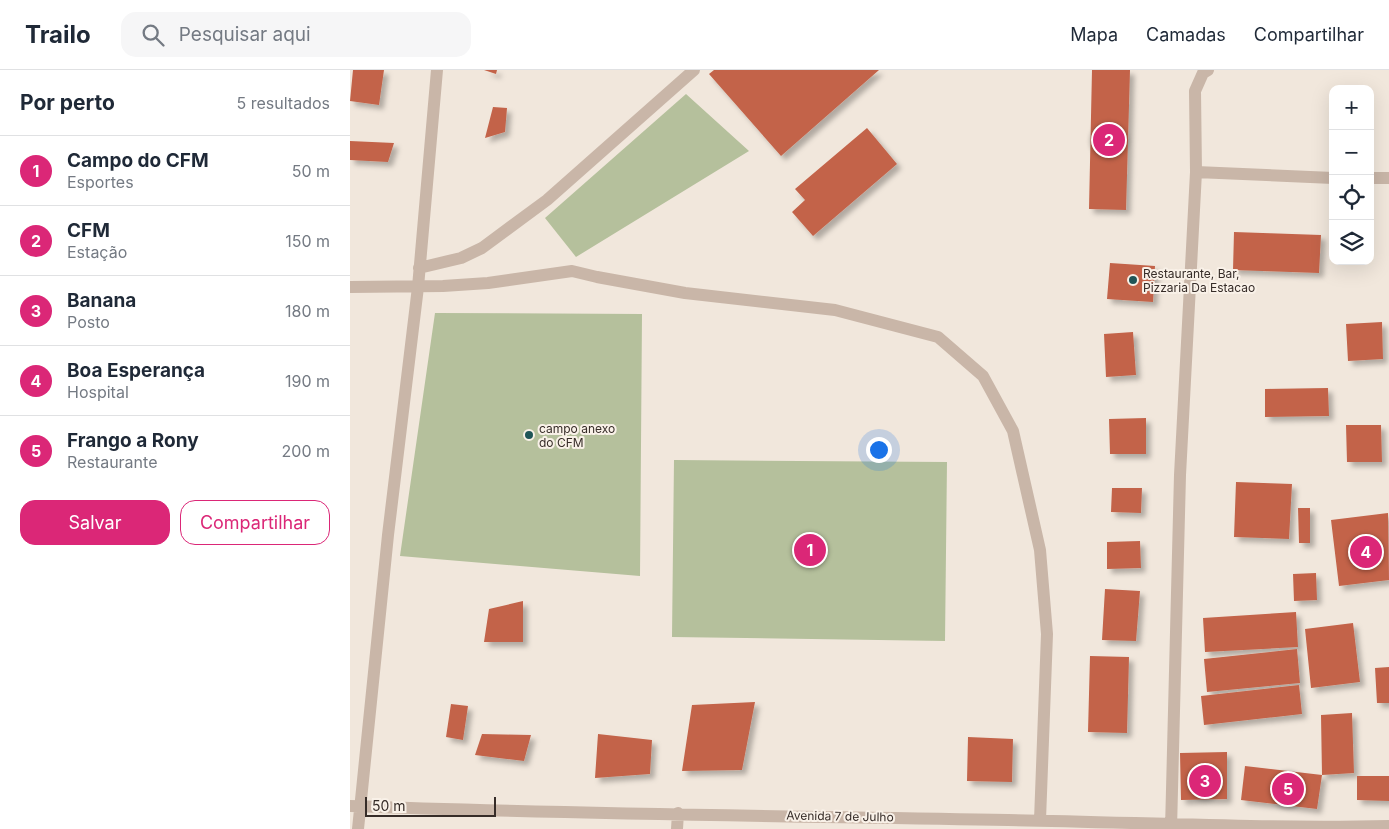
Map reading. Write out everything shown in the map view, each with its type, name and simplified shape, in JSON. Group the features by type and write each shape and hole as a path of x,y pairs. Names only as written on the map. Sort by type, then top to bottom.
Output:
{"street":[{"path":"358,829 355,806 418,287 437,70"},
{"path":"419,268 461,258 482,248 546,200 694,70"},
{"path":"1170,827 1180,476 1196,172 1195,91 1203,73 1208,70"},
{"path":"1196,172 1329,178"},
{"path":"1374,178 1389,178"},
{"path":"350,287 418,287 488,283 572,271 684,293 835,310 938,337 983,376 1013,432 1040,550 1047,634 1040,820"},
{"name":"Avenida 7 de Julho","path":"355,806 1040,820 1170,827 1349,828 1389,826"},
{"path":"677,829 678,814"}],"green space":[{"path":"686,94 749,151 576,257 545,218"},
{"name":"campo anexo do CFM","path":"435,313 642,314 640,576 400,556"},
{"path":"674,460 947,462 945,641 672,637"}],"building":[{"path":"353,70 384,70 379,105 350,101"},
{"path":"484,70 497,70 496,74"},
{"path":"714,70 879,70 781,156 709,74"},
{"path":"1092,70 1130,70 1126,210 1089,209"},
{"path":"493,107 507,108 505,132 485,138"},
{"path":"867,128 897,164 813,236 792,212 805,200 795,189"},
{"path":"350,141 394,143 388,162 350,160"},
{"path":"1234,232 1321,235 1319,273 1233,270"},
{"path":"1110,263 1155,266 1153,302 1107,299"},
{"path":"1382,322 1383,359 1348,361 1346,324"},
{"path":"1133,332 1136,375 1106,377 1104,334"},
{"path":"1328,388 1329,416 1265,417 1265,389"},
{"path":"1146,418 1146,454 1110,454 1109,419"},
{"path":"1346,425 1381,425 1382,462 1347,462"},
{"path":"1236,482 1292,484 1289,539 1234,537"},
{"path":"1112,488 1142,488 1141,513 1111,512"},
{"path":"1298,508 1310,508 1310,543 1299,543"},
{"path":"1388,513 1389,580 1339,586 1331,520"},
{"path":"1140,541 1141,568 1107,569 1107,542"},
{"path":"1316,573 1317,600 1294,601 1293,574"},
{"path":"1105,589 1140,591 1136,641 1102,640"},
{"path":"523,601 523,642 484,642 489,609"},
{"path":"1296,612 1298,647 1205,652 1203,618"},
{"path":"1353,623 1360,682 1311,688 1305,629"},
{"path":"1297,649 1300,683 1207,692 1204,659"},
{"path":"1090,656 1129,657 1127,733 1088,732"},
{"path":"1389,667 1389,703 1377,703 1375,668"},
{"path":"1299,685 1302,714 1204,725 1201,696"},
{"path":"755,702 742,770 682,771 692,705"},
{"path":"451,704 468,706 463,740 446,737"},
{"path":"1352,713 1354,773 1322,775 1321,715"},
{"path":"482,734 531,735 524,761 475,755"},
{"path":"598,734 652,740 650,774 595,778"},
{"path":"968,737 1013,739 1012,782 967,781"},
{"path":"1227,752 1227,799 1181,800 1180,753"},
{"path":"1245,766 1322,775 1317,809 1241,800"},
{"path":"1357,776 1389,776 1389,801 1357,800"}],"place":[{"name":"CFM","path":"1109,140"},
{"name":"Restaurante, Bar, Pizzaria Da Estacao","path":"1133,280"},
{"name":"campo anexo do CFM","path":"529,435"},
{"name":"Campo do CFM","path":"810,550"},
{"name":"Boa Esperança","path":"1366,552"},
{"name":"Banana","path":"1205,781"},
{"name":"Frango a Rony","path":"1288,789"}]}
